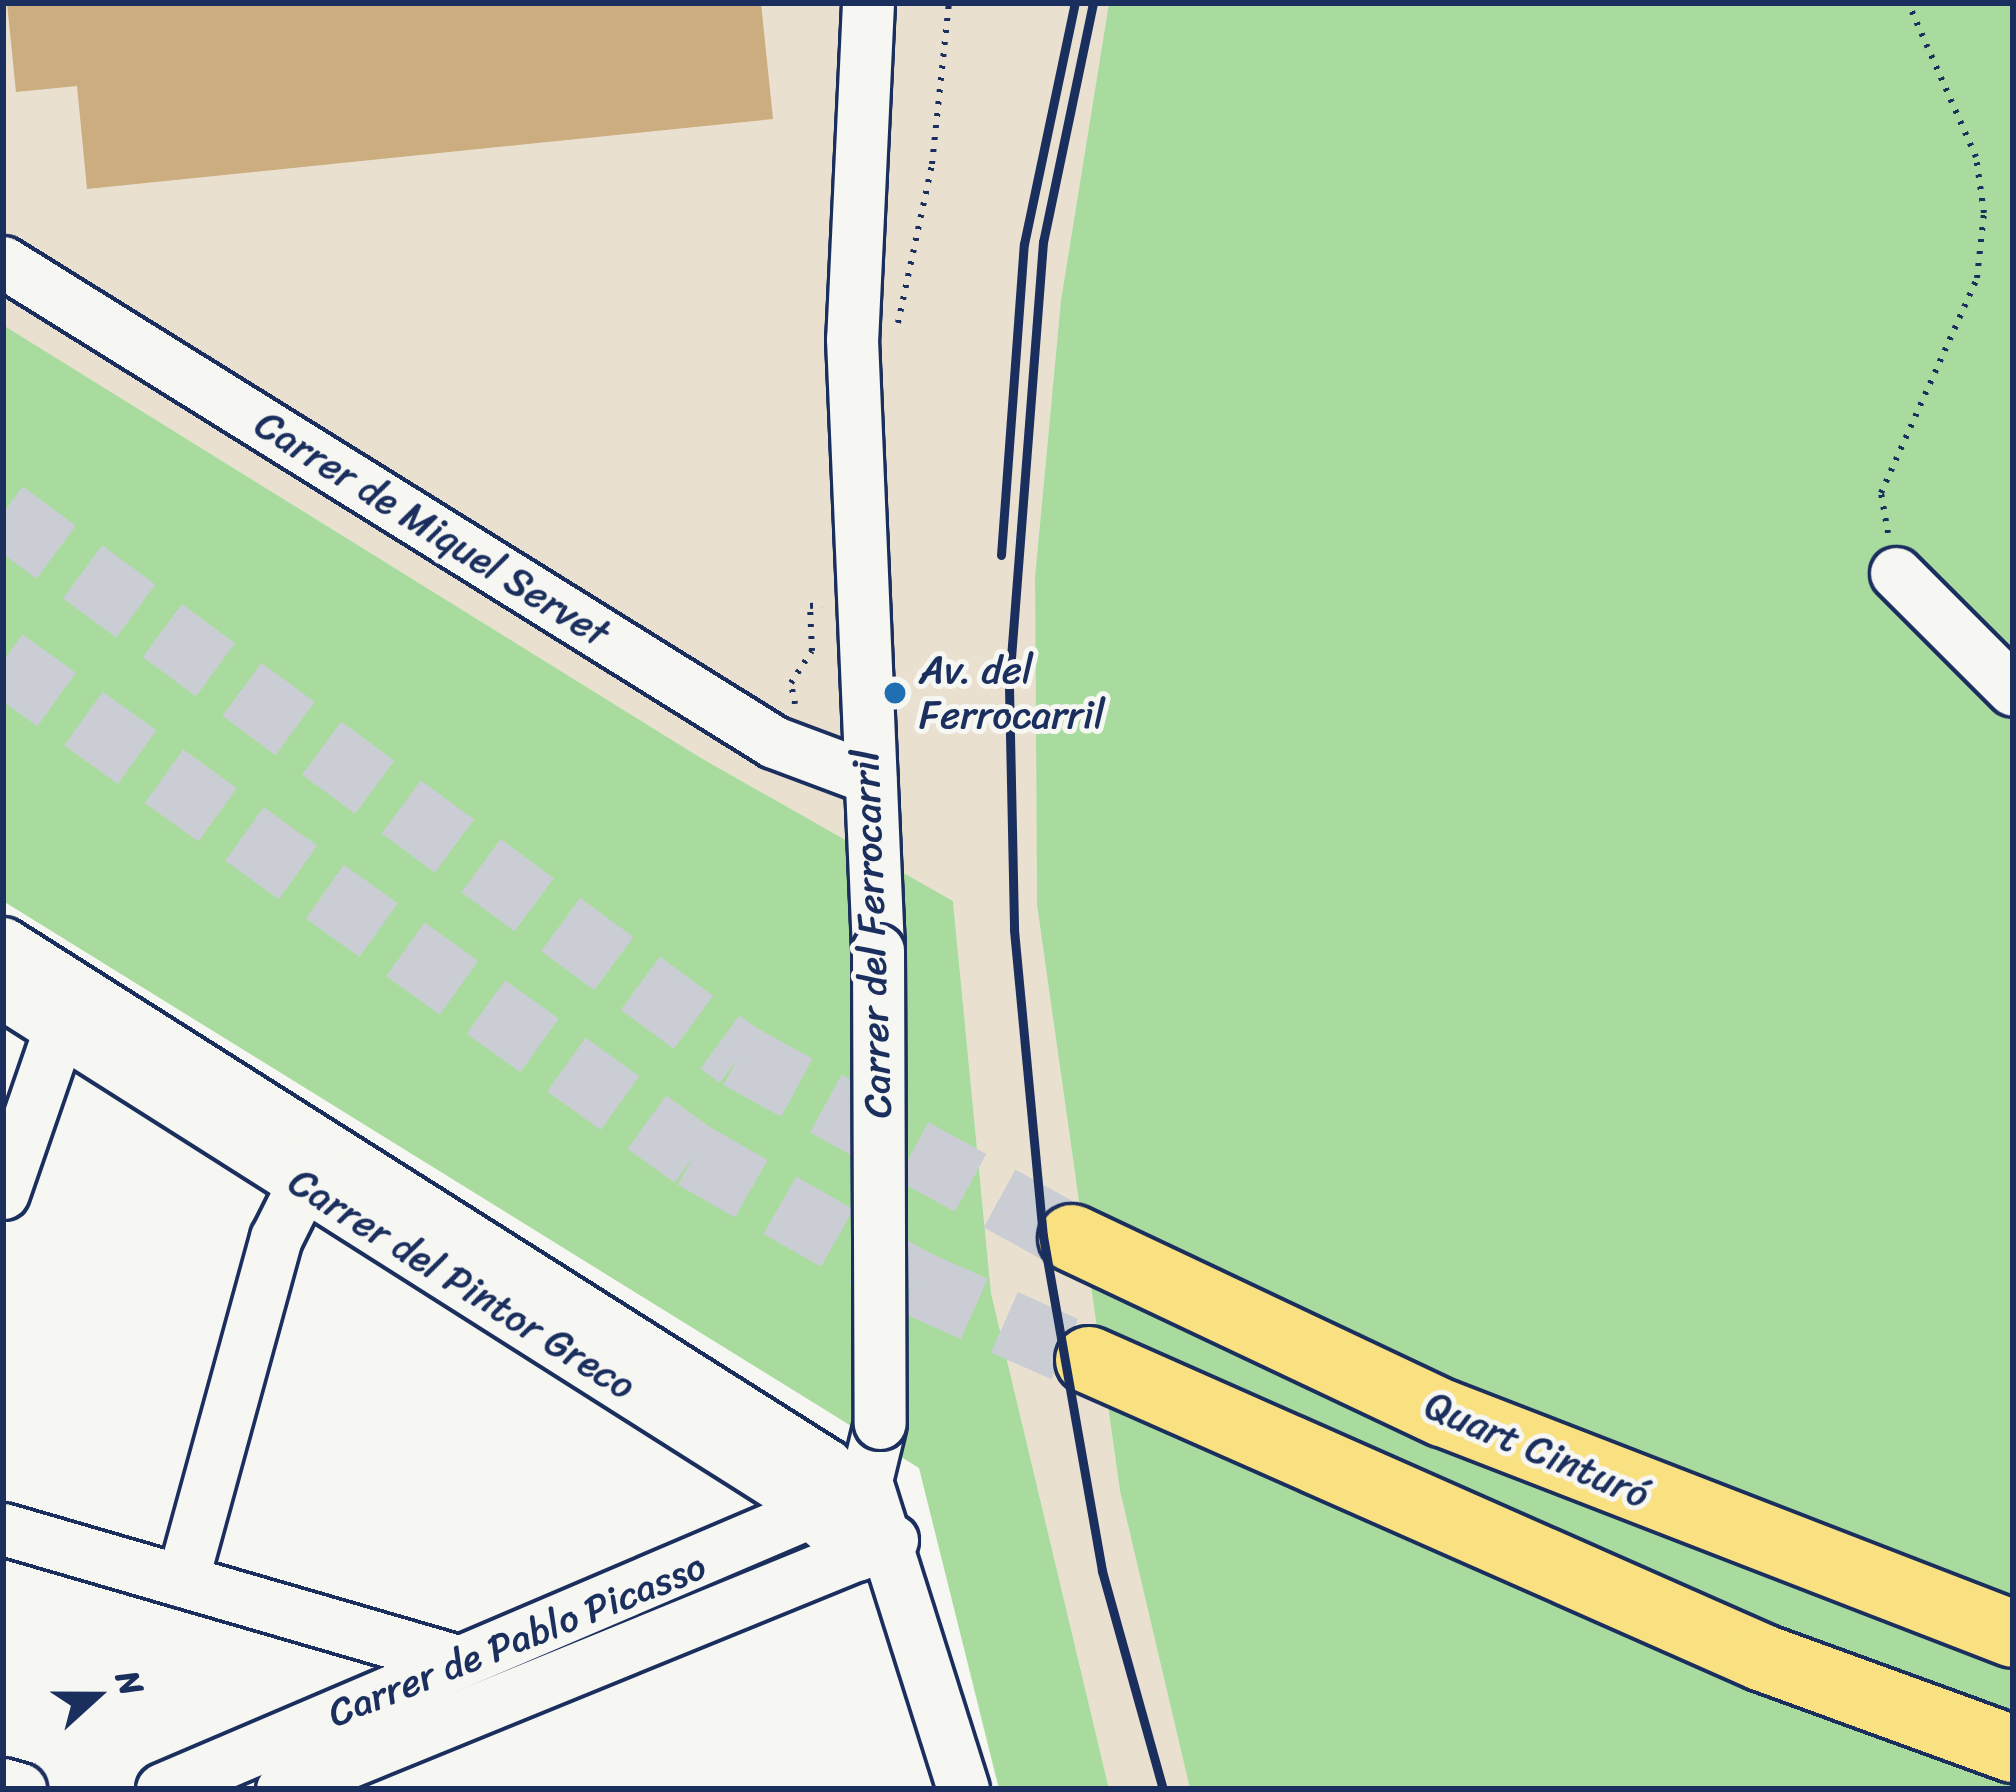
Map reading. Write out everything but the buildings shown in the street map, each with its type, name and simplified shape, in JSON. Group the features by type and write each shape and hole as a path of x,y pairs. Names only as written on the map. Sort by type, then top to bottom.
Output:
{"highway":[{"name":"Quart Cinturó","path":"1072,1238 1443,1413 2013,1634"},
{"path":"1089,1360 1763,1658 2013,1748"}],"street":[{"name":"Carrer del Ferrocarril","path":"845,1495 880,1423 878,950 856,603 852,339 868,3"},
{"name":"Carrer de Miquel Servet","path":"3,262 805,754 870,778"},
{"path":"1896,573 2013,690"},
{"name":"Carrer del Pintor Greco","path":"3,943 65,1007 313,1164 827,1465 845,1495"},
{"name":"Carrer del Pintor Greco","path":"3,993 65,1007"},
{"path":"3,1193 13,1122 65,1007"},
{"path":"182,1581 276,1238 313,1164"},
{"path":"845,1495 884,1555 963,1789"},
{"name":"Carrer de Pablo Picasso","path":"162,1789 845,1495"},
{"path":"3,1529 458,1661"},
{"name":"Carrer de Pablo Picasso","path":"281,1789 884,1555"},
{"path":"3,1784 20,1789"}],"path":[{"path":"890,275 890,344 911,289 949,3"},
{"path":"1896,573 1881,494 1977,278 1984,213 1976,157 1908,3"},
{"path":"805,754 791,683 807,670 809,606 856,603"}],"shaded area":[{"path":"3,3 1109,3 1061,300 1035,577 1037,905 1120,1491 1190,1789 1109,1789 991,1293 953,901 701,758 3,325"}],"green space":[{"path":"1109,3 2013,3 2013,1789 1190,1789 1120,1491 1037,905 1035,577 1061,300"},
{"path":"3,325 701,758 953,901 991,1293 1109,1789 999,1789 919,1468 3,901"}],"tunnel":[{"path":"3,513 739,1056 1072,1238"},
{"path":"3,661 694,1156 914,1282 1089,1360"}],"railway":[{"path":"1001,555 1024,244 1075,3"},
{"path":"1093,3 1043,242 1009,687 1014,930 1043,1236 1102,1571 1163,1789"}],"place":[{"name":"Av. del Ferrocarril","path":"895,693"}]}
